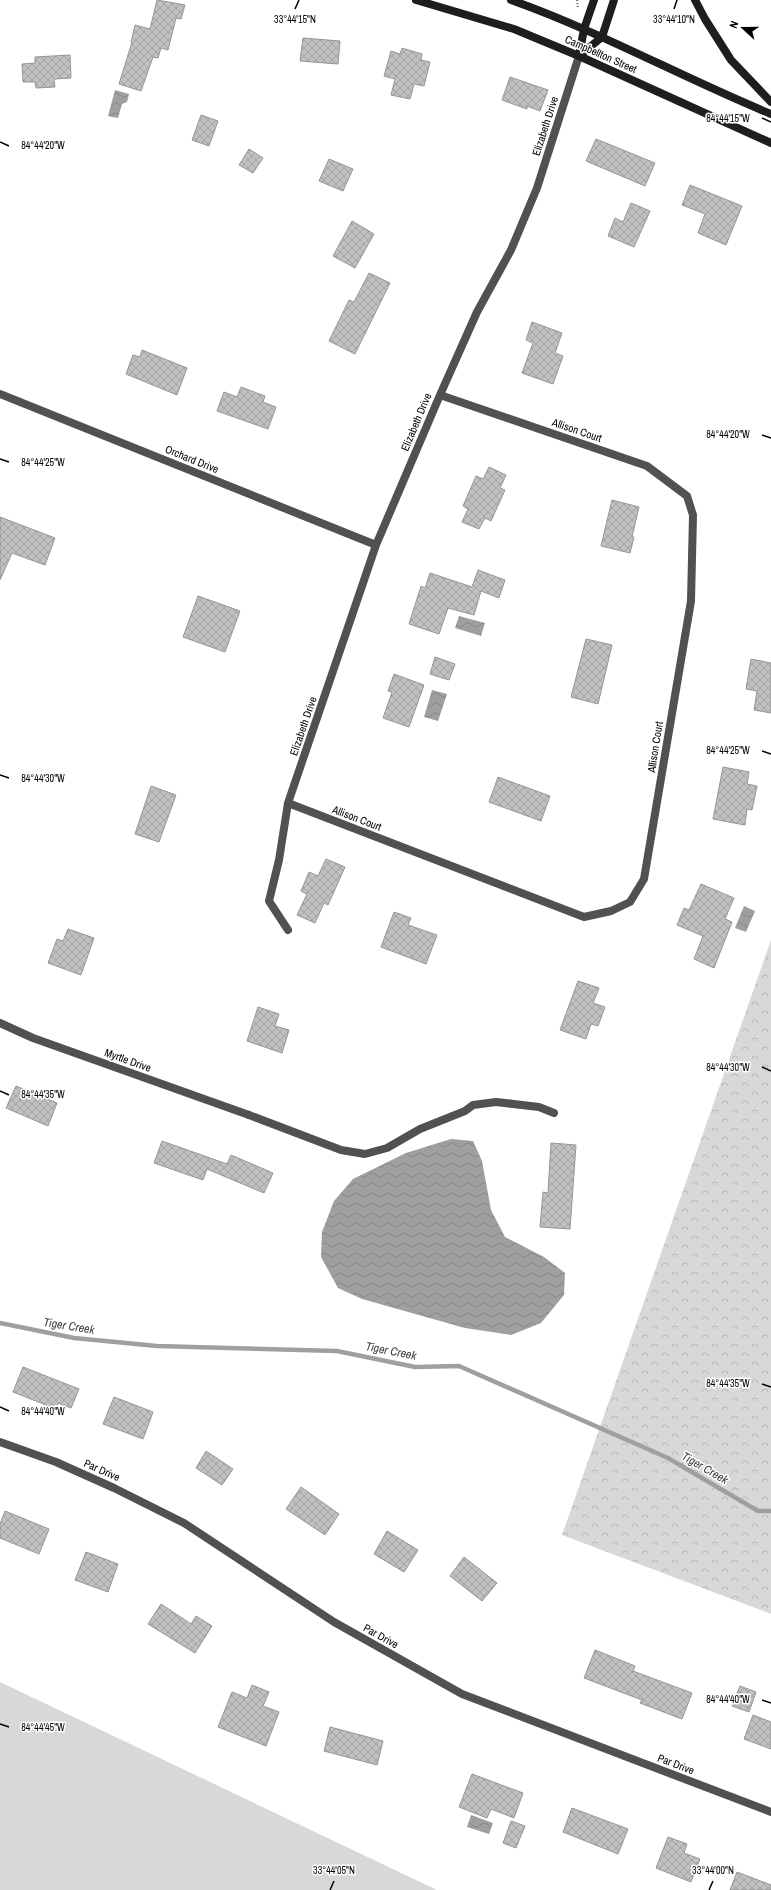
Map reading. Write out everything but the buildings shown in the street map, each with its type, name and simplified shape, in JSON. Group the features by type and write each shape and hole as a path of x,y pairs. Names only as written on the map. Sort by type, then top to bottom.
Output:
{"main road":[{"name":"Campbellton Street","path":"416,0 514,29 580,56 771,143"},
{"name":"Campbellton Street","path":"511,0 584,29 771,114"},
{"path":"580,56 584,29 594,0"},
{"path":"580,56 602,37 614,0"},
{"path":"695,0 705,19 731,60 771,102"}],"street":[{"name":"Elizabeth Drive","path":"288,930 269,901 279,860 288,803 376,545 477,312 512,250 537,188 580,56"},
{"name":"Orchard Drive","path":"0,394 376,545"},
{"name":"Allison Court","path":"288,803 584,917 611,911 630,902 644,879 690,601 693,515 687,496 647,466 440,395"},
{"name":"Myrtle Drive","path":"0,1023 33,1038 249,1115 341,1150 364,1154 387,1148 420,1129 464,1111 473,1105 496,1102 539,1107 554,1113"},
{"name":"Par Drive","path":"0,1442 56,1462 114,1488 184,1523 334,1622 462,1694 771,1812"}],"path":[{"path":"577,0 578,5"}],"green space":[{"path":"771,940 771,1614 562,1535"},
{"path":"0,1682 437,1890 0,1890"}],"water":[{"path":"115,90 129,94 127,102 122,104 118,118 108,116"},
{"path":"459,616 485,623 481,636 455,628"},
{"path":"432,690 447,694 438,721 424,717"},
{"path":"744,906 755,911 746,932 735,928"},
{"path":"451,1139 473,1141 482,1161 491,1210 505,1237 544,1257 565,1273 564,1295 541,1323 511,1335 465,1328 362,1299 338,1288 321,1257 322,1232 334,1201 353,1179 406,1153"},
{"path":"471,1815 493,1823 489,1834 467,1827"}],"waterway":[{"name":"Tiger Creek","path":"0,1323 74,1338 157,1346 337,1351 415,1367 459,1366 668,1458 758,1511 771,1511"}]}
